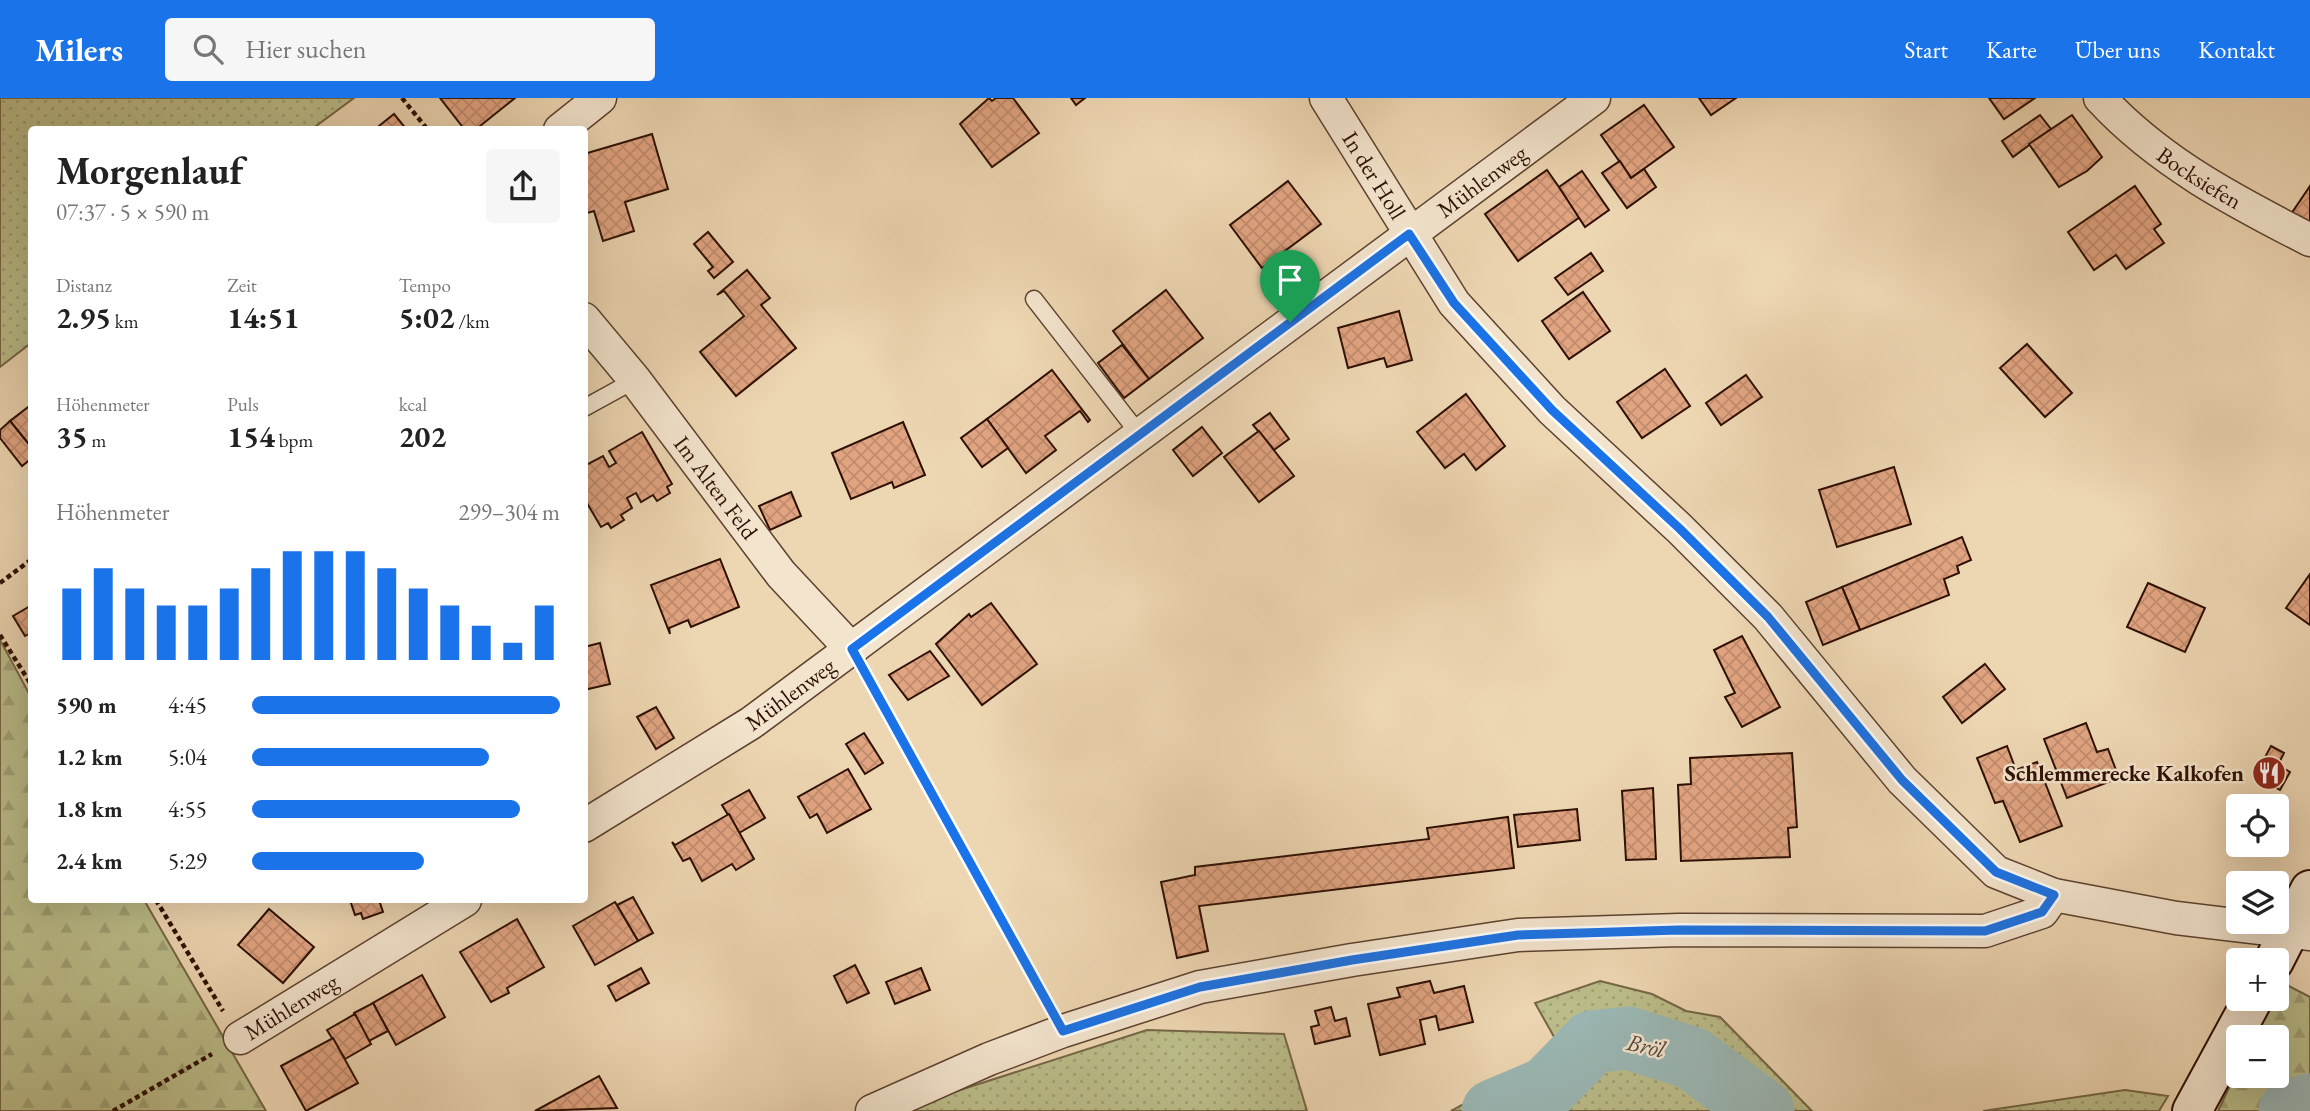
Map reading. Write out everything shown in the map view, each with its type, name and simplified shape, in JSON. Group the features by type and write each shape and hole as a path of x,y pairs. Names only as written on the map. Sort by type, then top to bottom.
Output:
{"main road":[{"path":"2291,942 2310,890"},
{"path":"2198,1102 2247,1011"}],"street":[{"path":"565,126 600,98"},
{"name":"In der Holl","path":"1326,98 1454,303 1552,410 1680,529 1768,617 1902,780 1996,872 2054,895 2291,942"},
{"name":"Mühlenweg","path":"588,824 751,723 1594,98"},
{"name":"Bocksiefen","path":"2100,98 2123,123 2215,191 2310,240"},
{"name":"Im Alten Feld","path":"588,324 635,380 781,574 852,649"},
{"path":"872,1111 989,1059 1063,1031 1200,987 1352,960 1518,935 1679,930 1985,931 2042,912 2054,895"},
{"name":"Mühlenweg","path":"240,1038 460,903"}],"lane":[{"path":"1034,299 1140,435"},
{"path":"588,406 635,380"}],"path":[{"path":"402,98 425,126"},
{"path":"0,583 28,562"},
{"path":"0,635 28,680"},
{"path":"852,649 1063,1031"},
{"path":"158,903 240,1038"},
{"name":"Mühlenweg","path":"113,1111 240,1038"}],"green space":[{"path":"0,98 354,98 316,126 28,126 28,345 0,367"},
{"path":"0,640 28,691 28,903 146,903 266,1111 0,1111"},
{"path":"1600,981 1652,994 1686,1011 1720,1017 1812,1111 1451,1111 1562,1051 1535,1003"},
{"path":"2289,986 2310,997 2310,1111 2218,1111 2229,1088 2289,1088 2289,1025 2260,1025 2267,1011 2289,1011"},
{"path":"1147,1030 1284,1034 1307,1111 905,1111 904,1108"},
{"path":"2125,1090 2168,1096 2159,1111 1983,1111"}],"building":[{"path":"440,98 515,98 480,126 462,126"},
{"path":"989,98 992,101 996,98 1013,98 1039,133 992,167 960,124"},
{"path":"1071,98 1085,98 1076,105"},
{"path":"1699,98 1736,98 1711,115"},
{"path":"1989,98 2035,98 2004,119"},
{"path":"1644,105 1674,147 1631,178 1601,135"},
{"path":"394,114 404,126 379,126"},
{"path":"2040,115 2051,129 2013,157 2002,141"},
{"path":"2072,115 2102,157 2087,171 2059,187 2029,144"},
{"path":"652,134 668,189 625,202 634,231 603,241 594,211 588,213 588,153"},
{"path":"1620,161 1631,178 1644,169 1656,187 1627,208 1602,173"},
{"path":"1547,170 1580,217 1518,261 1485,214"},
{"path":"1582,171 1609,210 1585,227 1559,187"},
{"path":"1288,181 1321,224 1262,268 1230,225"},
{"path":"2135,186 2161,224 2154,229 2164,243 2126,269 2116,255 2094,270 2068,232"},
{"path":"2310,186 2310,227 2291,214"},
{"path":"708,232 733,262 714,278 708,271 713,267 694,244"},
{"path":"1591,253 1603,271 1568,295 1555,278"},
{"path":"747,270 770,298 761,305 796,348 736,396 700,352 744,316 724,291 717,295"},
{"path":"1166,290 1203,338 1149,379 1113,331"},
{"path":"1583,292 1610,331 1569,359 1542,321"},
{"path":"1399,311 1412,360 1387,367 1384,358 1348,368 1338,328"},
{"path":"2027,344 2072,393 2045,417 2000,368"},
{"path":"1122,345 1149,379 1124,398 1098,363"},
{"path":"1665,369 1690,406 1642,438 1617,402"},
{"path":"1052,370 1090,420 1088,422 1080,411 1045,436 1056,450 1026,473 987,419"},
{"path":"1746,375 1762,397 1721,425 1706,403"},
{"path":"1466,394 1505,446 1476,470 1464,454 1445,468 1417,432"},
{"path":"28,407 28,443 10,421"},
{"path":"1270,413 1289,439 1274,450 1253,425"},
{"path":"987,419 1008,448 982,467 961,438"},
{"path":"10,421 28,443 28,461 22,466 0,438 0,430"},
{"path":"903,422 925,475 894,488 892,482 851,499 832,453"},
{"path":"1202,427 1222,453 1193,476 1173,450"},
{"path":"1259,431 1294,476 1259,502 1224,457"},
{"path":"642,432 672,484 667,487 670,493 657,501 653,495 641,502 636,493 627,498 632,508 621,515 624,520 611,528 608,523 601,527 588,505 588,464 603,456 609,467 616,463 609,451"},
{"path":"1894,467 1911,524 1837,547 1819,490"},
{"path":"791,492 801,516 770,530 759,506"},
{"path":"1962,537 1971,560 1957,566 1959,573 1944,579 1949,595 1860,630 1842,587"},
{"path":"720,559 739,607 691,627 688,620 669,628 670,634 651,585"},
{"path":"2310,574 2310,625 2286,608"},
{"path":"2148,583 2205,608 2185,652 2127,627"},
{"path":"1842,587 1860,630 1823,645 1806,602"},
{"path":"991,603 1037,664 982,705 936,644 969,614 971,617"},
{"path":"28,607 28,634 25,636 13,616"},
{"path":"1742,636 1780,707 1742,727 1725,697 1735,693 1714,650"},
{"path":"600,643 610,684 588,689 588,646"},
{"path":"930,651 949,676 908,700 889,675"},
{"path":"1985,664 2005,689 1962,723 1943,697"},
{"path":"656,707 674,738 656,749 637,717"},
{"path":"2086,723 2097,752 2108,749 2119,778 2067,798 2044,739"},
{"path":"864,733 883,763 865,774 846,744"},
{"path":"2007,746 2016,770 2037,762 2062,826 2020,842 2003,801 1995,803 1977,758"},
{"path":"2271,746 2284,753 2278,765 2290,772 2280,790 2255,776"},
{"path":"1792,753 1797,827 1788,828 1790,857 1681,861 1678,785 1691,784 1690,758"},
{"path":"848,769 871,809 827,833 817,814 810,818 798,797"},
{"path":"1653,788 1656,859 1626,860 1622,791"},
{"path":"749,790 765,818 739,833 722,805"},
{"path":"1577,809 1580,840 1518,847 1514,815"},
{"path":"729,814 754,859 736,870 732,864 702,881 690,858 683,861 672,842 675,845"},
{"path":"1508,817 1514,868 1199,906 1208,951 1177,958 1161,882 1195,875 1195,867 1429,839 1427,828"},
{"path":"633,897 653,933 638,941 617,905"},
{"path":"615,902 638,941 595,965 573,926"},
{"path":"351,903 380,903 383,912 363,919 361,913 355,915"},
{"path":"269,909 314,947 283,983 238,945"},
{"path":"517,919 544,967 507,988 509,993 491,1002 460,952"},
{"path":"855,965 869,993 847,1003 834,976"},
{"path":"641,968 649,983 616,1001 608,986"},
{"path":"921,968 930,990 895,1004 886,982"},
{"path":"422,975 445,1017 396,1045 373,1003"},
{"path":"1430,981 1434,993 1464,986 1473,1022 1439,1030 1436,1016 1420,1020 1425,1044 1380,1055 1368,1004 1400,997 1397,988"},
{"path":"373,1003 388,1031 369,1041 354,1013"},
{"path":"1331,1007 1335,1021 1346,1018 1350,1036 1315,1044 1311,1027 1319,1025 1315,1011"},
{"path":"355,1014 371,1044 345,1059 327,1030"},
{"path":"333,1038 358,1083 306,1111 281,1066"},
{"path":"599,1076 617,1108 535,1111"}],"waterway":[{"name":"Bröl","path":"1493,1111 1547,1088 1592,1042 1628,1038 1692,1058 1763,1111"},
{"name":"Bröl","path":"2290,1111 2310,1105"}],"place":[{"name":"Schlemmerecke Kalkofen","path":"2269,773"}],"route":[{"path":"1409,234 1454,303 1552,410 1680,529 1768,617 1902,780 1996,872 2054,895 2042,912 1985,931 1872,933 1679,930 1518,935 1352,960 1200,987 1063,1031 852,649 1290,322 1409,234"}]}
